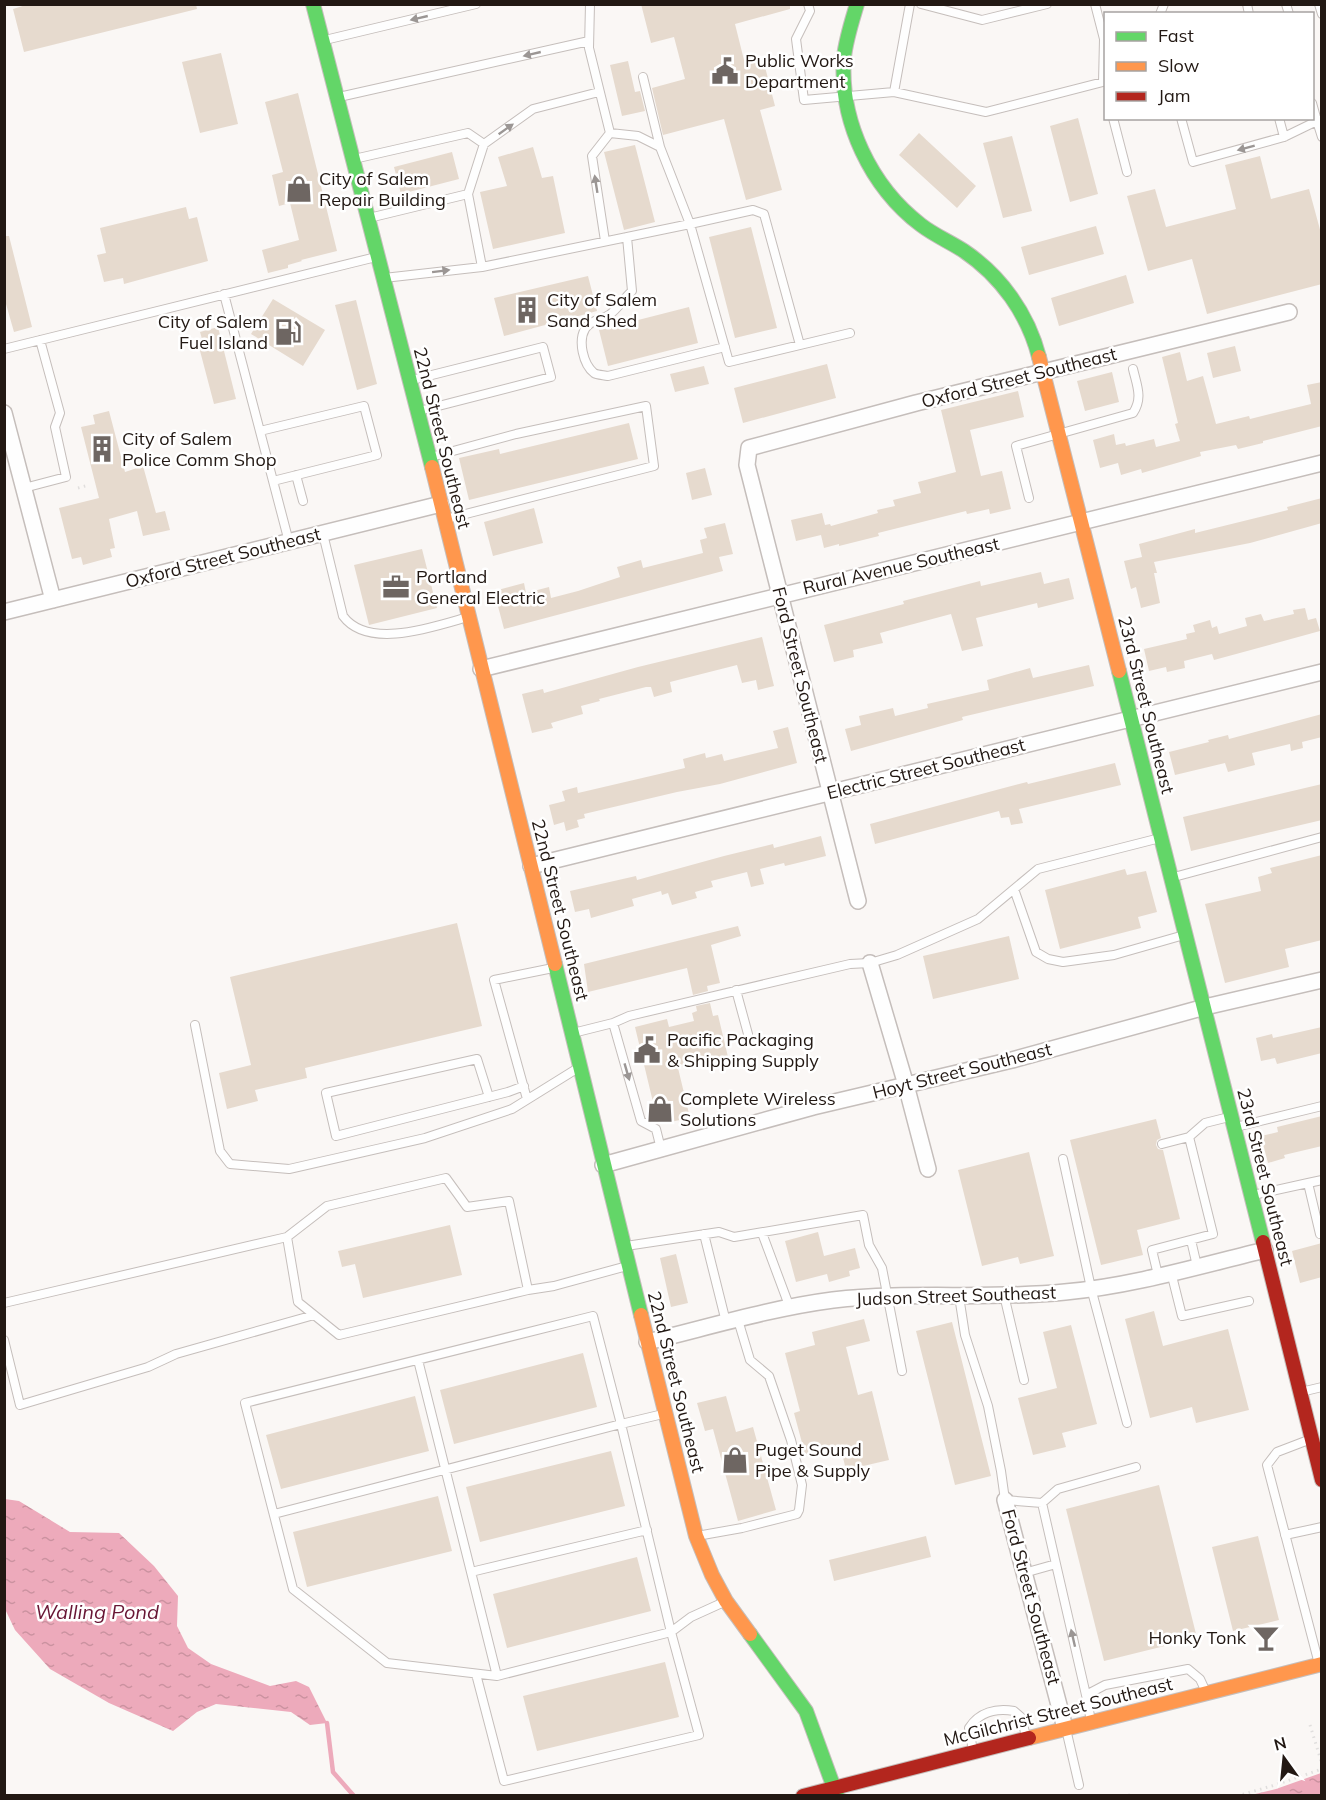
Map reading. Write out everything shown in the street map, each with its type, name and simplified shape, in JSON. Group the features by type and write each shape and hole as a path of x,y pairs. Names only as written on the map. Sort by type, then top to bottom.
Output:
{"street":[{"name":"22nd Street Southeast","path":"313,4 443,512 696,1536 712,1575 726,1601 806,1711 836,1792"},
{"name":"23rd Street Southeast","path":"857,4 844,57 844,75 855,133 865,160 900,207 922,225 969,255 1009,292 1033,335 1187,935 1311,1439 1319,1456 1322,1480"},
{"name":"Oxford Street Southeast","path":"749,448 915,403 1289,312"},
{"path":"4,413 53,600"},
{"name":"Ford Street Southeast","path":"749,448 747,465 858,901"},
{"name":"Rural Avenue Southeast","path":"481,669 1322,463"},
{"name":"Oxford Street Southeast","path":"4,612 323,534 443,512"},
{"name":"Electric Street Southeast","path":"531,866 1322,672"},
{"path":"870,963 928,1169"},
{"name":"Hoyt Street Southeast","path":"603,1165 813,1107 1012,1060 1205,1008 1322,980"},
{"name":"Judson Street Southeast","path":"647,1342 832,1300 888,1296 1065,1292 1165,1274 1265,1250"},
{"name":"Ford Street Southeast","path":"1005,1500 1065,1728"},
{"name":"McGilchrist Street Southeast","path":"803,1796 836,1792 1026,1738 1320,1665"}],"lane":[{"path":"322,41 476,4"},
{"path":"590,4 589,48 610,134"},
{"path":"808,4 810,11 796,39 804,100 894,92 986,112 1104,86 1104,39 1095,4"},
{"path":"894,92 910,4"},
{"path":"921,4 982,20 1047,4"},
{"path":"1319,4 1322,14"},
{"path":"337,98 589,41"},
{"path":"643,77 660,147 690,224 729,362 850,333"},
{"path":"482,267 468,194 484,144 533,110 599,92"},
{"path":"1114,120 1128,172"},
{"path":"1182,120 1193,162 1284,137 1319,120 1322,137"},
{"path":"1280,120 1284,137"},
{"path":"352,159 468,133 484,144"},
{"path":"610,134 638,136 660,147"},
{"path":"605,241 592,156 610,134"},
{"path":"367,218 468,194"},
{"path":"383,278 482,267 753,210 765,214 800,345"},
{"path":"627,237 632,291 619,303 615,311 593,321 586,328 581,340 586,363 595,374 608,376 725,347"},
{"path":"4,349 377,256"},
{"path":"224,294 289,542"},
{"path":"24,488 66,477 55,427 60,413 40,340"},
{"path":"409,381 543,347 551,377 417,412"},
{"path":"1029,498 1016,446 1133,413 1139,405 1140,398 1132,369"},
{"path":"260,431 364,406 377,455 273,481"},
{"path":"429,457 516,434 646,406 654,466 443,512"},
{"path":"296,475 303,501"},
{"path":"323,534 343,616 350,625 360,630 390,635 468,617"},
{"path":"1172,878 1322,837"},
{"path":"572,1033 613,1023 629,1016 736,990 850,964 870,963 897,955 978,919 1038,869 1162,838"},
{"path":"1014,889 1036,952 1048,959 1063,962 1114,955 1187,935"},
{"path":"527,1099 494,980 555,967"},
{"path":"736,990 748,1034"},
{"path":"613,1023 641,1121 656,1129 661,1149"},
{"path":"195,1025 220,1151 230,1164 289,1169 425,1138 510,1110 579,1067"},
{"path":"489,1097 477,1059 326,1093 336,1136 489,1097 524,1086"},
{"path":"1162,1144 1189,1137 1206,1123 1233,1122 1322,1106"},
{"path":"1189,1137 1213,1234 1152,1250 1165,1274 1182,1316 1249,1301"},
{"path":"1063,1159 1091,1288 1127,1423"},
{"path":"4,1303 287,1237 327,1206 446,1178 467,1207 509,1201 528,1290"},
{"path":"1251,1196 1322,1180"},
{"path":"1308,1183 1320,1234"},
{"path":"624,1246 704,1233 720,1232 734,1237 863,1215 869,1245 882,1268 902,1371"},
{"path":"696,1536 742,1528 797,1514 802,1485 791,1440 769,1376 750,1360 732,1321 704,1233"},
{"path":"762,1233 790,1308"},
{"path":"287,1237 298,1302 339,1335 528,1290 554,1286 628,1265"},
{"path":"1191,1240 1197,1266"},
{"path":"959,1295 965,1335 988,1406 1005,1500 1042,1503 1058,1489 1136,1467"},
{"path":"1004,1295 1024,1380"},
{"path":"4,1340 20,1405 148,1367 176,1354 314,1315"},
{"path":"476,1674 504,1781 699,1735 671,1632 621,1424 592,1316 245,1403 293,1589 387,1663 497,1676 671,1632 691,1617 726,1601"},
{"path":"418,1359 497,1676"},
{"path":"1300,1392 1322,1387"},
{"path":"274,1514 665,1413"},
{"path":"1311,1439 1277,1452 1267,1465 1320,1665"},
{"path":"1042,1503 1091,1721"},
{"path":"1285,1535 1322,1527"},
{"path":"471,1572 647,1530"},
{"path":"1024,1573 1056,1564"},
{"path":"1086,1695 1105,1685 1188,1669 1200,1679 1206,1693"},
{"path":"973,1752 969,1728 974,1719 994,1710 1014,1711 1021,1717 1026,1738"},
{"path":"1065,1728 1079,1785"}],"path":[{"path":"78,488 89,485"},
{"path":"1310,1725 1322,1764"},
{"path":"1237,1796 1322,1769"}],"water":[{"name":"Walling Pond","path":"5,1499 19,1501 70,1532 119,1533 154,1566 178,1596 177,1626 188,1648 211,1664 270,1686 296,1681 309,1687 327,1723 310,1725 291,1712 216,1704 197,1712 173,1731 109,1703 50,1669 15,1630 5,1609"},
{"path":"1321,1773 1321,1795 1251,1795 1276,1789"}],"building":[{"path":"29,4 196,4 197,9 24,52 13,9"},
{"name":"Public Works Department","path":"641,4 790,4 790,9 735,24 745,64 763,59 775,106 760,110 782,190 746,200 724,119 663,135 652,88 685,79 674,37 651,43"},
{"path":"221,53 238,124 200,133 182,62"},
{"path":"628,61 635,92 640,91 645,111 622,116 610,65"},
{"name":"City of Salem Repair Building","path":"298,93 337,251 301,260 288,265 288,268 268,273 262,250 299,240 290,203 279,206 272,175 283,172 265,102"},
{"path":"1078,118 1098,194 1070,202 1050,126"},
{"path":"919,133 976,186 957,208 899,155"},
{"path":"1012,136 1032,211 1003,218 983,143"},
{"path":"635,145 655,222 624,230 604,152"},
{"path":"533,147 542,178 553,176 565,233 493,249 480,192 507,186 498,157"},
{"path":"452,152 459,179 401,194 394,167"},
{"path":"1260,156 1271,199 1309,189 1322,237 1322,284 1207,314 1192,259 1148,271 1127,196 1155,189 1166,227 1236,209 1225,165"},
{"path":"186,207 189,219 197,217 208,261 124,284 123,278 104,282 97,255 106,253 100,228"},
{"path":"1096,226 1104,254 1029,275 1021,247"},
{"path":"751,227 777,328 735,338 709,237"},
{"path":"4,236 9,236 32,327 14,332 4,297"},
{"path":"1126,275 1134,303 1059,326 1051,298"},
{"name":"City of Salem Sand Shed","path":"588,276 597,311 504,336 494,298"},
{"name":"City of Salem Fuel Island","path":"273,299 325,330 303,366 251,334"},
{"path":"356,300 377,384 357,390 335,305"},
{"path":"689,307 698,343 608,366 599,330"},
{"path":"218,327 236,399 214,404 199,347 204,346 200,332"},
{"path":"1235,346 1241,371 1213,378 1207,353"},
{"path":"1180,352 1187,381 1203,376 1216,424 1249,416 1250,419 1311,404 1307,385 1322,382 1322,426 1238,449 1236,445 1200,452 1201,456 1142,473 1141,469 1121,475 1118,463 1100,468 1093,440 1114,434 1116,445 1125,443 1126,446 1154,439 1156,447 1180,441 1175,424 1178,423 1162,357"},
{"path":"827,364 836,398 743,423 734,388"},
{"path":"704,366 709,384 675,392 670,374"},
{"path":"1112,372 1119,402 1085,411 1077,381"},
{"path":"1018,391 1024,417 970,430 981,476 1002,471 1011,509 990,514 989,509 967,514 966,511 878,533 879,536 839,546 839,544 824,548 821,535 796,541 791,520 822,513 825,525 830,524 831,526 878,513 877,510 895,506 893,500 921,493 918,482 956,472 941,410"},
{"path":"109,411 125,472 143,466 156,513 165,511 170,530 143,536 137,511 109,519 115,548 110,549 112,557 83,565 81,557 72,559 59,508 99,498 81,427 95,424 93,415"},
{"path":"629,423 638,459 469,500 459,458 499,449 500,454"},
{"path":"705,468 712,495 692,500 686,473"},
{"path":"1322,498 1322,523 1250,543 1154,562 1160,603 1141,608 1136,587 1131,589 1124,561 1142,557 1139,544 1195,529 1195,533 1288,510 1287,507"},
{"path":"534,508 543,543 493,556 484,522"},
{"path":"725,523 733,554 719,557 723,571 504,629 494,591 524,583 526,593 549,587 551,598 578,591 620,577 617,567 641,560 643,568 703,553 700,540 707,538 704,528"},
{"name":"Portland General Electric","path":"422,549 437,608 369,625 354,565"},
{"path":"1041,572 1044,584 1069,578 1074,599 1038,608 1037,603 976,618 983,646 962,651 951,614 880,633 883,643 853,650 854,657 834,662 824,625 980,581 981,586"},
{"path":"1305,608 1308,620 1316,618 1320,631 1214,660 1212,654 1184,661 1185,668 1167,672 1166,667 1149,671 1144,649 1187,639 1186,634 1195,632 1193,625 1210,620 1212,628 1217,626 1219,634 1247,626 1245,618 1261,614 1264,621 1294,614 1293,610"},
{"path":"762,637 774,686 758,690 756,680 742,683 737,665 670,682 672,692 654,697 651,687 646,687 599,699 600,701 581,706 583,714 551,723 553,728 532,733 522,694 543,689 544,693"},
{"path":"1089,665 1094,686 962,717 963,720 851,751 845,729 861,725 859,716 893,708 895,716 928,708 927,704 989,690 987,680 1030,668 1033,678"},
{"path":"1322,714 1322,737 1302,742 1303,748 1291,751 1290,744 1252,753 1255,765 1228,772 1225,763 1175,775 1169,752 1228,735 1229,739"},
{"path":"788,727 797,763 720,784 584,814 585,818 577,820 579,827 566,831 564,822 554,825 549,805 565,801 562,791 577,787 578,793 685,768 683,759 705,753 706,758 722,754 724,761 778,748 773,731"},
{"path":"1115,763 1121,785 1019,809 1023,823 1011,825 1009,817 1001,818 999,811 875,844 870,824 1027,782 1028,784"},
{"path":"1322,784 1322,820 1191,851 1183,817"},
{"path":"821,836 826,856 785,866 784,863 760,869 764,884 751,887 747,872 711,881 713,887 695,892 697,898 672,905 668,893 662,895 661,891 632,899 634,906 591,918 589,909 575,912 570,891 636,876 637,880 773,844 774,848"},
{"path":"1322,855 1322,940 1285,949 1289,967 1225,983 1205,904 1261,891 1258,877 1272,873 1270,868"},
{"path":"1125,869 1127,875 1146,871 1157,912 1138,917 1141,928 1060,949 1045,890"},
{"path":"457,923 482,1026 305,1068 307,1078 255,1090 258,1101 227,1109 219,1073 251,1065 230,977"},
{"path":"738,926 741,936 711,945 720,983 707,986 708,991 693,995 687,968 588,992 584,964"},
{"path":"1009,936 1019,979 933,999 923,956"},
{"path":"710,1003 713,1016 718,1015 728,1057 678,1068 690,1118 660,1124 635,1027 667,1019 669,1027 694,1021 692,1013 697,1011 696,1006"},
{"path":"1322,1027 1322,1053 1277,1064 1275,1058 1261,1061 1256,1038 1272,1034 1273,1038"},
{"path":"1322,1116 1322,1146 1284,1155 1285,1158 1268,1163 1261,1136 1278,1132 1277,1127"},
{"path":"1156,1119 1161,1138 1157,1140 1156,1145 1158,1149 1163,1150 1180,1219 1137,1230 1143,1255 1101,1265 1070,1140"},
{"path":"1029,1152 1054,1256 1020,1264 1018,1257 982,1266 958,1170"},
{"path":"450,1225 462,1275 363,1298 355,1264 342,1267 338,1251"},
{"path":"818,1232 824,1256 855,1248 860,1268 849,1271 850,1276 829,1282 827,1274 796,1282 785,1241"},
{"path":"1322,1243 1322,1277 1300,1283 1292,1251"},
{"path":"676,1254 688,1303 671,1307 660,1258"},
{"path":"1154,1311 1163,1346 1228,1329 1249,1410 1196,1423 1192,1407 1150,1418 1125,1319"},
{"path":"864,1319 870,1341 846,1347 858,1395 872,1391 889,1460 846,1470 840,1445 805,1454 794,1413 800,1411 785,1353 815,1345 812,1332"},
{"path":"952,1322 991,1476 955,1485 916,1331"},
{"path":"1071,1325 1097,1424 1062,1433 1066,1447 1033,1455 1018,1398 1057,1388 1043,1332"},
{"path":"583,1353 597,1407 454,1444 440,1390"},
{"path":"415,1396 429,1451 281,1489 266,1435"},
{"path":"726,1396 736,1432 753,1427 776,1510 738,1521 713,1429 705,1431 697,1403"},
{"path":"611,1451 625,1506 480,1542 466,1487"},
{"path":"1159,1485 1197,1638 1104,1661 1066,1509"},
{"path":"438,1496 452,1551 307,1587 293,1532"},
{"path":"926,1536 931,1557 834,1581 829,1560"},
{"path":"1258,1536 1279,1620 1233,1631 1212,1547"},
{"path":"637,1557 651,1611 507,1648 493,1594"},
{"path":"665,1662 679,1717 537,1751 523,1696"}],"waterway":[{"path":"327,1723 333,1772 354,1796"}],"traffic: fast":[{"path":"313,4 432,467"},
{"path":"857,4 845,50 844,81 847,105 862,151 887,192 903,209 926,229 964,251 1001,284 1028,326 1039,357"},
{"path":"1119,671 1263,1242"},
{"path":"555,964 641,1315"},
{"path":"750,1634 806,1711 837,1796"}],"traffic: slow":[{"path":"1039,357 1119,671"},
{"path":"432,467 555,964"},
{"path":"641,1315 696,1536 712,1575 726,1601 750,1634"},
{"path":"1029,1738 1322,1664"}],"traffic: jam":[{"path":"1263,1242 1322,1480"},
{"path":"803,1796 1029,1738"}],"place":[{"name":"Public Works Department","path":"725,71"},
{"name":"City of Salem Repair Building","path":"299,189"},
{"name":"City of Salem Sand Shed","path":"527,310"},
{"name":"City of Salem Fuel Island","path":"288,332"},
{"name":"City of Salem Police Comm Shop","path":"102,449"},
{"name":"Portland General Electric","path":"396,587"},
{"name":"Pacific Packaging & Shipping Supply","path":"647,1050"},
{"name":"Complete Wireless Solutions","path":"660,1109"},
{"name":"Puget Sound Pipe & Supply","path":"735,1460"},
{"name":"Honky Tonk","path":"1266,1638"}]}
